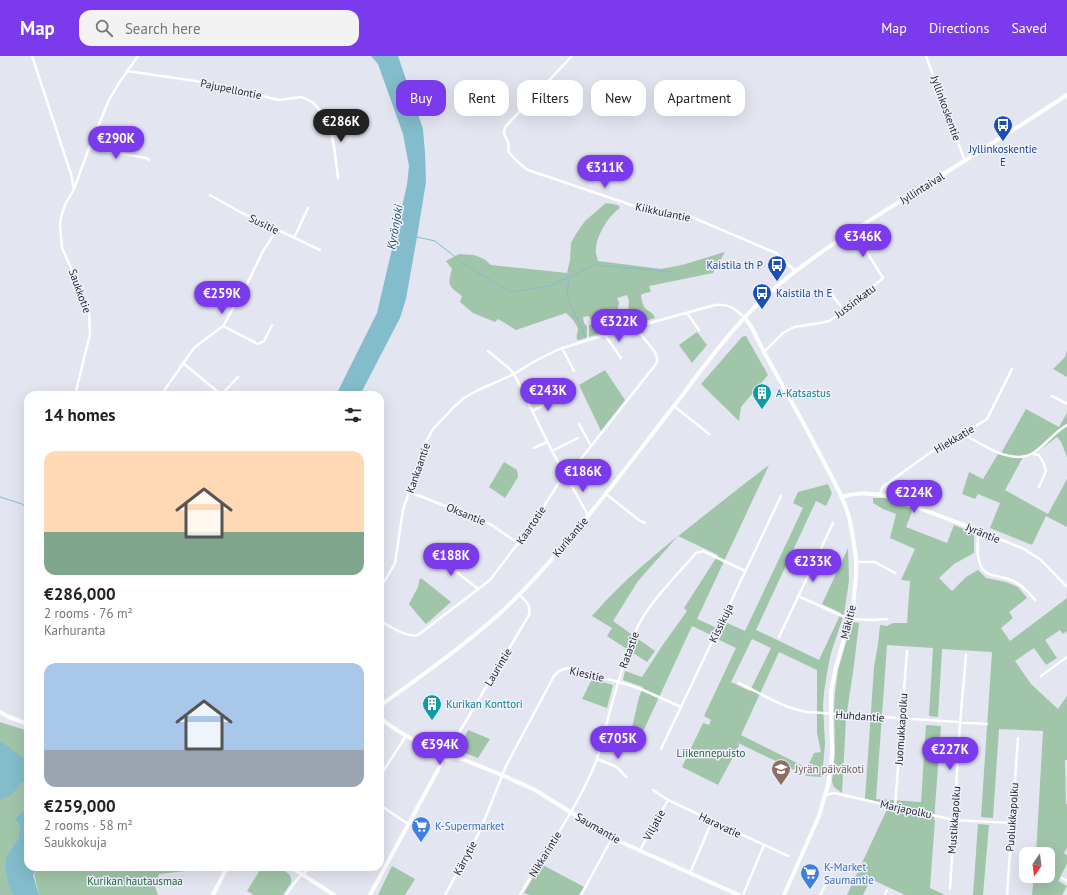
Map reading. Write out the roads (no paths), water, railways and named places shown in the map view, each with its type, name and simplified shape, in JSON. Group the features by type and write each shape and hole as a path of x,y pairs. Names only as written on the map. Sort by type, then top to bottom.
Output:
{"street":[{"path":"32,56 71,174 74,189"},
{"name":"Saukkotie","path":"76,391 90,334 89,312 62,248 60,226 66,203 74,189 109,100 138,56"},
{"name":"Kiikkulantie","path":"572,56 505,126 504,136 509,143 509,152 522,166 528,170 649,211 679,214 694,218 776,253 795,271"},
{"name":"Jyllinkoskentie","path":"926,56 965,161"},
{"name":"Pajupellontie","path":"127,71 209,83 279,100 302,96 312,102 329,120 338,178"},
{"name":"Jyllintaival","path":"744,318 765,297 795,271 853,231 1067,95"},
{"path":"89,148 146,158 149,160"},
{"name":"Susitie","path":"210,195 240,212 320,250"},
{"path":"294,238 308,208"},
{"path":"164,391 194,348 223,326 246,286 263,251 277,230"},
{"name":"Jussinkatu","path":"764,352 783,333 794,327 829,321 845,311 883,278 853,231"},
{"path":"828,290 845,311"},
{"name":"Kankaantie","path":"384,581 395,563 403,510 424,448 433,429 464,398 514,374 535,361 562,348 704,307 724,304 736,310 744,318"},
{"path":"687,313 699,330"},
{"name":"Mäkitie","path":"744,318 752,328 842,497 849,518 856,562 855,590 831,691 832,756 828,785 819,816 784,895"},
{"name":"Kurikantie","path":"384,703 464,644 519,595 561,549 588,516 708,361 744,318"},
{"path":"223,326 258,344 264,341 272,326"},
{"name":"Kaartotie","path":"384,623 407,635 418,635 478,590 496,573 519,544 558,484 573,469 656,364 657,356 655,352 635,327"},
{"path":"606,335 621,358"},
{"path":"562,348 574,371"},
{"path":"488,351 514,374 547,442 588,516"},
{"path":"183,363 217,391"},
{"name":"Hiekkatie","path":"880,494 884,486 920,460 987,419 1012,369"},
{"path":"225,391 238,377"},
{"path":"1052,396 1067,404"},
{"path":"532,411 556,400"},
{"path":"674,406 709,434"},
{"path":"579,424 591,446"},
{"path":"1032,454 1067,425"},
{"path":"963,434 1001,454 1010,457 1032,454 1039,455 1046,471 1038,487"},
{"path":"552,451 578,438"},
{"path":"534,448 547,442"},
{"name":"Oksantie","path":"409,493 490,524 519,544"},
{"path":"605,494 645,523"},
{"name":"Jyräntie","path":"842,497 857,494 880,494 985,533 1024,549 1041,560 1067,586"},
{"name":"Kissikuja","path":"661,750 781,496"},
{"path":"779,637 833,523"},
{"path":"979,531 978,556 981,568 987,574 1010,579 1019,584 1035,600"},
{"name":"Ratastie","path":"571,813 593,770 628,648 644,614 696,553 703,551 745,571"},
{"path":"433,553 478,590"},
{"path":"856,562 875,562 895,573"},
{"name":"Laurintie","path":"447,746 454,741 529,615 530,609 528,603 519,595"},
{"path":"798,596 849,619 887,619"},
{"name":"Juomukkapolku","path":"895,808 907,651"},
{"name":"Mustikkapolku","path":"950,889 960,722 966,655"},
{"path":"1041,676 1067,657"},
{"name":"Kiesitie","path":"502,775 554,676 559,671 567,668 618,682 643,690 681,707"},
{"name":"Huhdantie","path":"739,683 799,711 987,724"},
{"path":"0,712 24,723"},
{"path":"384,720 406,736 434,748 443,759 448,759"},
{"path":"384,770 406,736"},
{"name":"Puolukkapolku","path":"1007,895 1018,738"},
{"name":"Laurintie","path":"453,751 454,741"},
{"path":"434,748 450,747 458,759"},
{"path":"384,869 440,764 442,748"},
{"path":"440,764 453,756 453,751"},
{"name":"Saumantie","path":"448,759 458,759 502,775 535,790 612,838 739,895"},
{"path":"597,759 617,767 626,777"},
{"name":"Kärrytie","path":"445,895 480,831 502,775"},
{"name":"Haravatie","path":"653,790 668,800 712,822 788,856"},
{"name":"Marjapolku","path":"825,795 834,794 954,820 1012,824"},
{"name":"Viljatie","path":"640,850 668,800"},
{"path":"384,808 408,824"},
{"name":"Nikkarintie","path":"520,895 571,813"},
{"path":"690,873 712,822"},
{"path":"581,895 612,838"},
{"path":"743,895 764,845"},
{"path":"213,895 225,871"},
{"path":"297,871 334,895"},
{"path":"286,895 295,881 306,871"},
{"path":"370,895 383,871"},
{"path":"1062,878 1067,881"},
{"path":"820,895 824,886"},
{"path":"885,895 887,890"}],"water":[{"path":"371,56 398,56 406,80 396,80 396,114 378,64"},
{"path":"397,116 419,116 423,129 426,182 406,299 400,318 362,391 338,391 377,313 407,185 409,166 403,134"},
{"path":"0,741 24,758 24,783 22,782 10,796 0,800"},
{"path":"24,810 24,871 35,871 33,875 39,895 13,895 10,891 5,867 7,854 18,839 20,826 14,819"}],"waterway":[{"path":"417,237 435,241 468,267 511,292 550,286 594,265 673,272"},
{"path":"569,279 567,295 583,330 585,338"},
{"path":"0,497 24,506"}],"place":[{"name":"Jyllinkoskentie E","path":"1003,142"},
{"name":"Kaistila th P","path":"777,282"},
{"name":"Kaistila th E","path":"762,310"},
{"name":"A-Katsastus","path":"762,410"},
{"name":"Kurikan Konttori","path":"432,721"},
{"name":"Jyrän päiväkoti","path":"781,786"},
{"name":"K-Supermarket","path":"421,843"},
{"name":"K-Market Saumantie","path":"810,890"}],"water label":[{"name":"Kyrönjoki","path":"395,227"}],"park label":[{"name":"Liikennepuisto","path":"711,753"},
{"name":"Kurikan hautausmaa","path":"135,881"}]}
